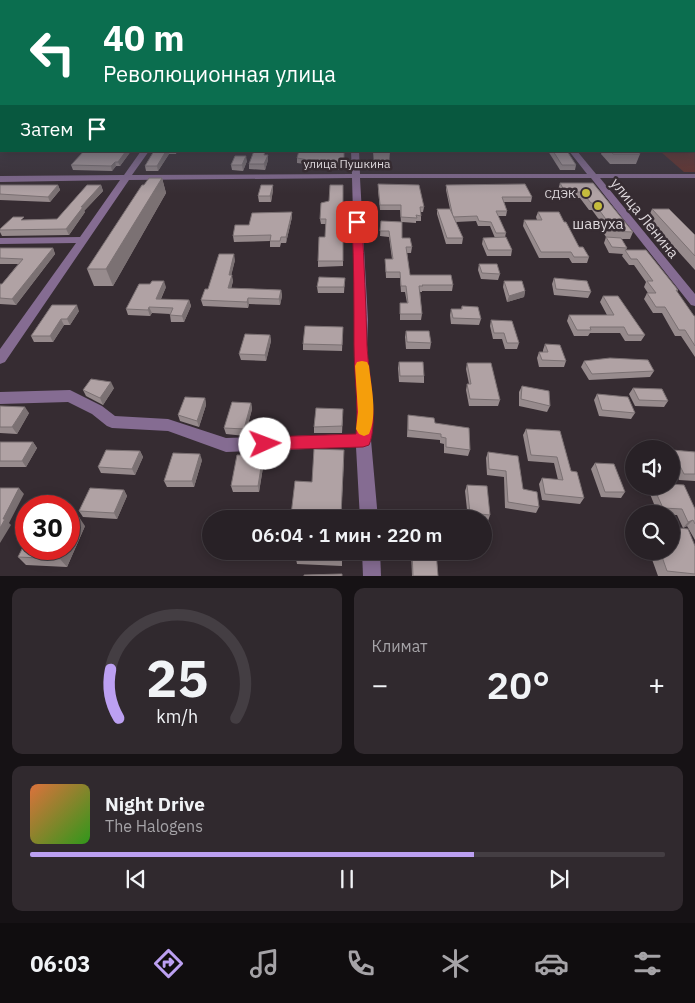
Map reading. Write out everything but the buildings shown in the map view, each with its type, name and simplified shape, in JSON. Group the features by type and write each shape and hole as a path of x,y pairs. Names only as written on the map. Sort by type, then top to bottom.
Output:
{"street":[{"path":"0,359 81,240 144,152"},
{"path":"355,152 365,412 363,440 369,510"},
{"name":"улица Ленина","path":"574,152 695,302"},
{"name":"улица Пушкина","path":"0,179 695,176"},
{"path":"0,241 81,240"},
{"path":"0,398 70,396 97,410 112,422 168,425 226,445 363,440"},
{"path":"371,560 372,576"}],"shaded area":[{"path":"661,152 695,152 695,172 684,172"}],"slow traffic":[{"path":"362,366 365,412 364,429"}],"place":[{"name":"СДЭК","path":"586,193"},
{"name":"шавуха","path":"598,206"}],"route":[{"path":"265,444 363,440 365,412 357,222"}]}
